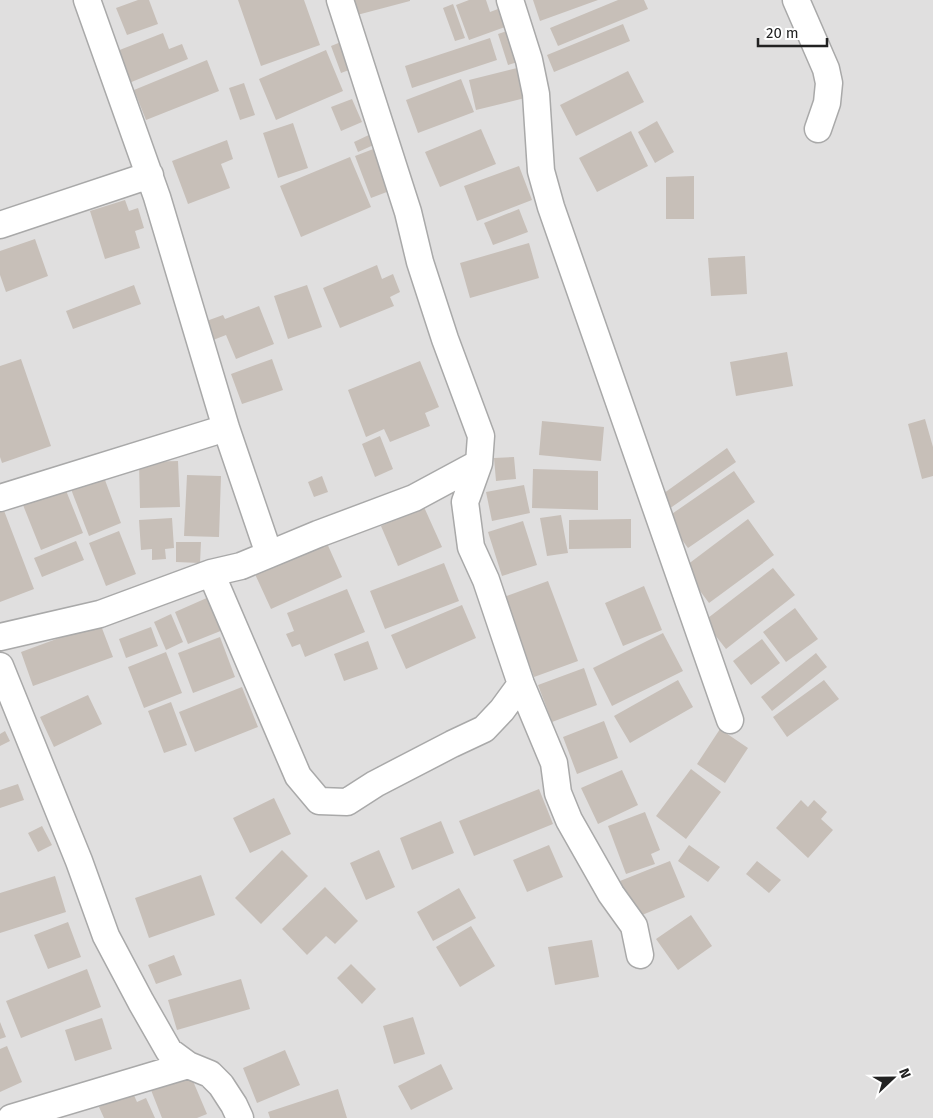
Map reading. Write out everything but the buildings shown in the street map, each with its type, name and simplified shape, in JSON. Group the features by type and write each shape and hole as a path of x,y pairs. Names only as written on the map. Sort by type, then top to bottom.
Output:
{"street":[{"path":"87,0 150,175 226,428 269,554"},
{"path":"340,0 408,212 423,270 445,338 481,436 479,462 465,502 472,548 486,580 521,684 554,764 558,793 569,820 611,894 634,926 640,955"},
{"path":"510,0 529,60 536,94 541,171 551,207 730,720"},
{"path":"796,0 826,69 830,83 818,129"},
{"path":"0,225 150,175"},
{"path":"0,498 226,428"},
{"path":"0,637 100,614 211,573 240,566 414,498 479,462"},
{"path":"211,573 298,776 318,801 347,802 375,784 452,744 484,730 521,684"},
{"path":"0,666 79,861 106,936 169,1051 188,1065 210,1074 221,1084 240,1118"},
{"path":"11,1118 188,1065"}],"shaded area":[{"path":"0,0 933,0 933,1118 0,1118"}]}
